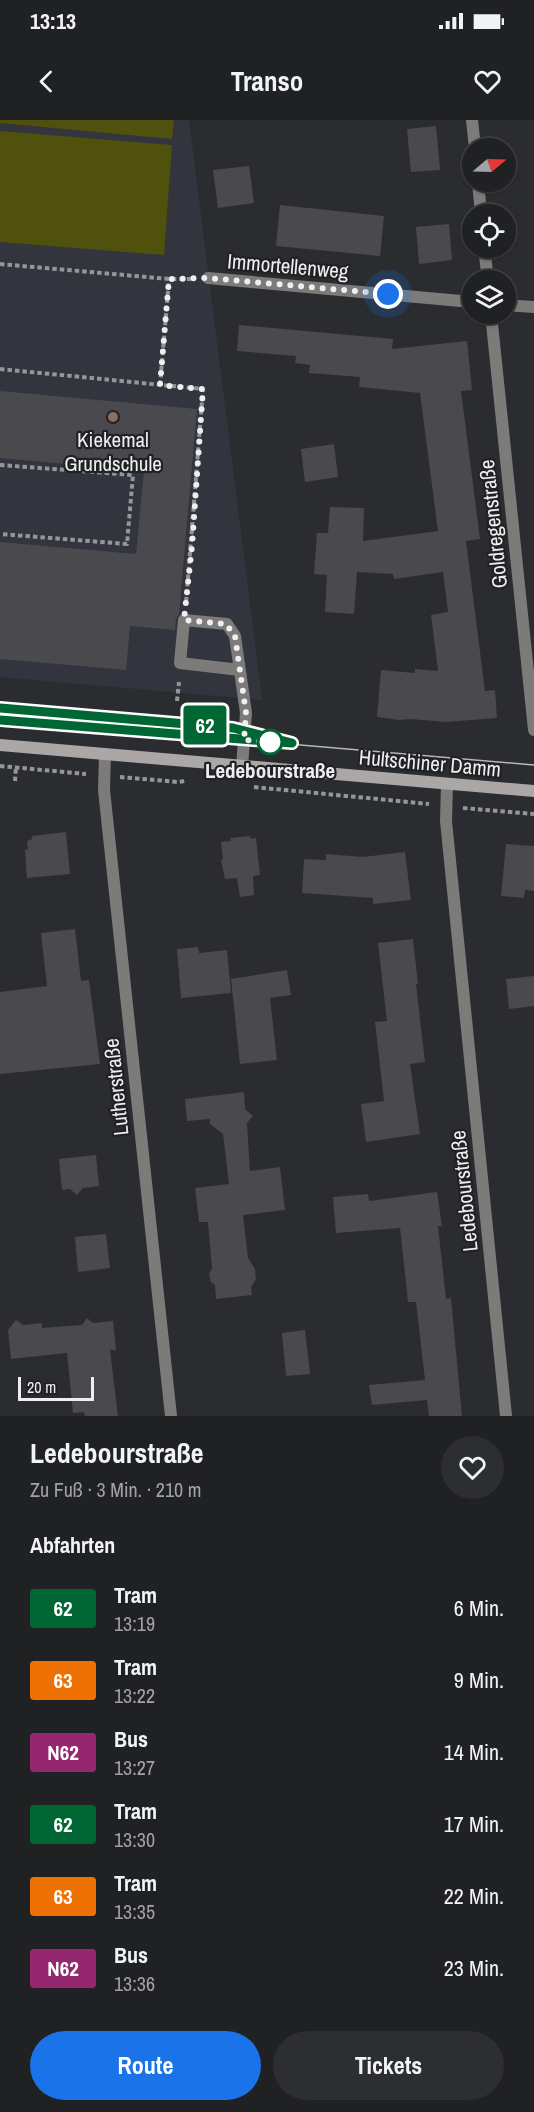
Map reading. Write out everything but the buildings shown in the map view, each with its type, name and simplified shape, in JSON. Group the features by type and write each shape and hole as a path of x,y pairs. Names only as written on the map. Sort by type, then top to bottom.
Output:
{"main road":[{"name":"Hultschiner Damm","path":"0,745 534,791"}],"street":[{"path":"472,120 474,138"},
{"name":"Immortellenweg","path":"208,278 462,301"},
{"path":"516,306 534,307"},
{"name":"Goldregenstraße","path":"492,324 534,730"},
{"path":"240,670 180,663 184,620 226,624 235,636 240,670 246,713 242,767"},
{"name":"Lutherstraße","path":"105,754 104,790 171,1416"},
{"name":"Ledebourstraße","path":"447,784 445,806 506,1416"}],"path":[{"path":"0,264 169,279 208,278"},
{"path":"160,385 169,279"},
{"path":"0,369 203,389 192,546 184,620"},
{"path":"0,465 133,475 127,544 0,534"},
{"path":"203,713 227,716"},
{"path":"15,781 16,762"},
{"path":"0,766 88,774"},
{"path":"129,778 178,782 195,779"},
{"path":"250,786 271,790 534,814"}],"shaded area":[{"name":"Kiekemal Grundschule","path":"0,120 189,120 262,700 0,677"},
{"path":"0,120 174,120 172,139 0,123"},
{"path":"0,131 172,145 164,255 0,242"}],"tram line":[{"path":"0,708 233,728 263,735"},
{"name":"62","path":"0,708 233,728 292,743 0,720"},
{"path":"0,719 534,765"}],"place":[{"name":"Kiekemal Grundschule","path":"113,417"},
{"name":"Ledebourstraße","path":"270,742"}],"route":[{"path":"270,742 244,740 246,713 235,636 226,624 184,620 192,546 203,389 160,385 169,279 208,278 388,294"}]}
